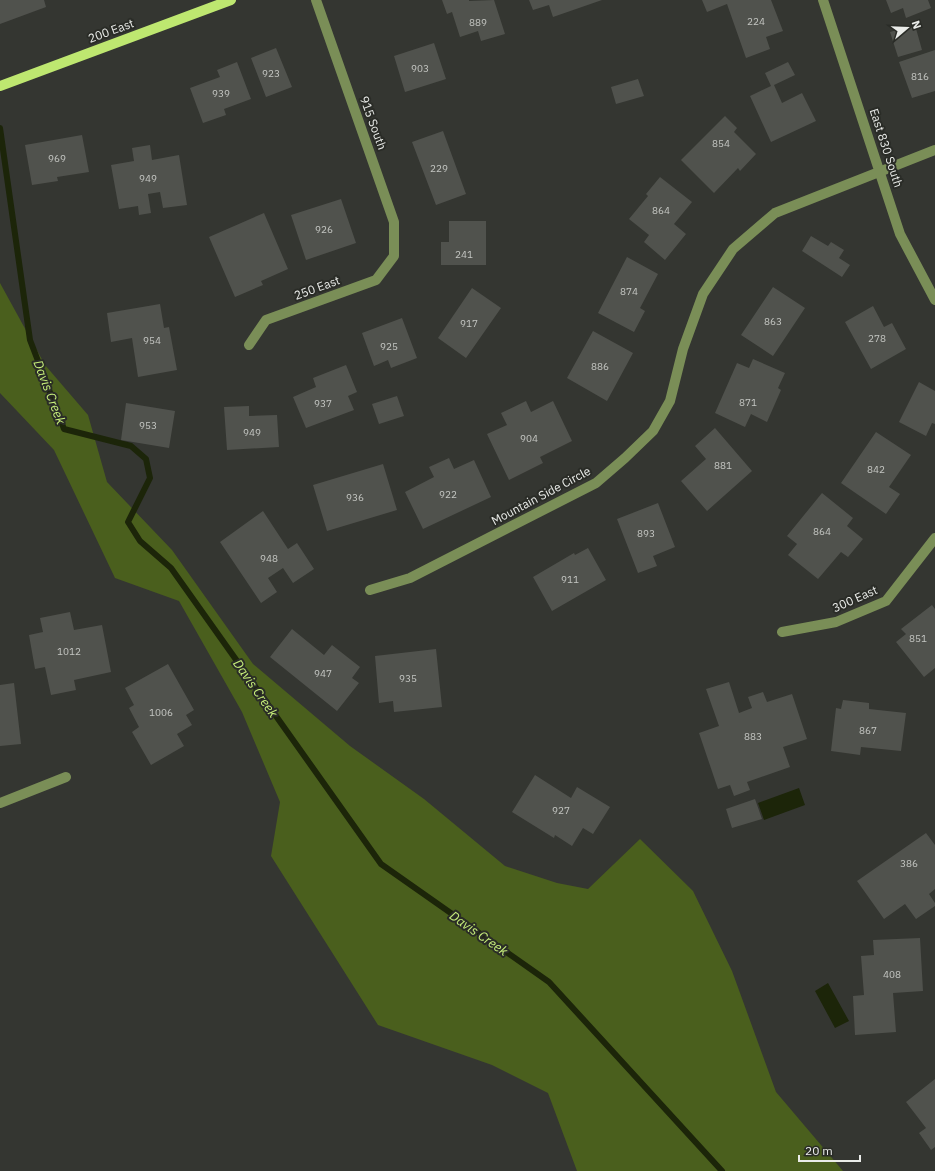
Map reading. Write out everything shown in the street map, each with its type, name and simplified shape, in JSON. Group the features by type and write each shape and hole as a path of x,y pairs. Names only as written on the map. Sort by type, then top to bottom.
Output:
{"main road":[{"name":"200 East","path":"0,86 229,0"}],"street":[{"name":"915 South","path":"316,0 394,222 394,256"},
{"name":"East 830 South","path":"823,0 900,234 935,300"},
{"name":"Mountain Side Circle","path":"370,590 410,578 596,483 653,431 670,400 683,349 703,294 732,249 775,213 935,150"},
{"name":"250 East","path":"249,345 266,320 376,280 394,256"},
{"name":"300 East","path":"782,632 836,622 886,601 935,538"},
{"path":"0,803 66,777"}],"green space":[{"path":"0,283 45,365 88,415 107,482 172,550 253,664 350,746 424,799 505,866 557,883 588,889 640,839 693,891 732,971 776,1092 843,1171 577,1171 548,1093 492,1065 378,1025 271,856 280,802 242,712 179,601 115,578 54,450 0,393"}],"shaded area":[{"path":"799,788 805,805 764,820 758,803"},
{"path":"828,983 849,1021 835,1028 815,991"}],"building":[{"path":"0,0 44,0 46,7 0,24"},
{"path":"442,0 494,0 505,34 481,41 478,31 460,37 452,12 447,14"},
{"path":"529,0 602,0 553,17 549,5 533,10"},
{"path":"702,0 771,0 783,31 766,37 770,49 746,58 727,4 707,12"},
{"path":"886,0 928,0 931,8 906,18 903,8 891,13"},
{"path":"915,25 922,50 898,57 890,32"},
{"path":"434,43 446,79 405,92 394,56"},
{"path":"276,48 292,87 266,97 251,58"},
{"path":"935,50 935,91 912,98 899,62"},
{"path":"237,62 251,99 224,109 226,115 203,123 190,88 220,77 217,70"},
{"path":"788,62 795,75 774,85 782,103 802,93 816,121 771,142 750,96 771,86 765,73"},
{"path":"638,79 644,96 616,104 611,87"},
{"path":"725,116 737,128 734,132 756,154 740,171 738,168 714,193 681,160"},
{"path":"443,131 466,194 436,205 412,142"},
{"path":"82,135 89,172 57,177 58,181 32,185 25,145"},
{"path":"150,145 152,160 179,155 187,205 163,208 160,192 148,194 151,213 139,215 138,206 119,209 111,165 134,161 132,148"},
{"path":"660,177 692,202 674,224 686,234 665,260 644,242 649,235 629,219 648,196 646,194"},
{"path":"341,199 356,243 306,260 291,215"},
{"path":"264,213 288,269 261,281 263,285 235,297 209,237"},
{"path":"449,221 486,221 486,265 441,265 441,242 449,242"},
{"path":"811,236 828,246 831,242 844,250 839,258 850,265 842,277 802,251"},
{"path":"627,257 658,274 640,308 645,311 634,332 598,313"},
{"path":"773,287 805,308 773,356 741,335"},
{"path":"472,288 501,308 466,358 438,338"},
{"path":"160,304 164,328 169,327 177,370 138,377 132,338 111,342 107,313"},
{"path":"873,306 884,327 892,323 906,349 871,369 845,322"},
{"path":"402,318 417,358 391,368 388,360 374,366 362,333"},
{"path":"593,331 633,353 607,401 567,378"},
{"path":"753,359 785,373 778,388 781,390 767,422 751,414 745,427 715,413 737,363 749,368"},
{"path":"346,365 357,392 348,396 354,410 306,428 293,397 316,387 313,378"},
{"path":"919,382 935,391 935,424 932,423 926,436 899,422"},
{"path":"397,396 404,416 379,424 372,404"},
{"path":"526,401 531,412 553,401 572,441 540,457 543,463 509,480 487,434 507,425 501,413"},
{"path":"126,403 175,411 169,448 121,440"},
{"path":"249,406 249,416 277,415 279,447 227,450 224,407"},
{"path":"715,428 752,471 707,511 681,481 706,459 695,446"},
{"path":"876,432 911,455 889,487 900,494 886,514 841,483"},
{"path":"449,458 454,469 474,460 491,497 423,529 405,492 434,477 429,467"},
{"path":"383,464 397,510 327,531 313,485"},
{"path":"822,493 853,518 847,526 863,539 848,557 841,552 818,579 788,555 797,544 787,536"},
{"path":"658,503 675,547 653,556 657,566 638,573 617,519"},
{"path":"263,511 288,549 297,543 314,569 293,583 283,568 268,578 277,592 261,603 220,542"},
{"path":"588,548 606,580 552,611 533,577 574,553 575,555"},
{"path":"932,605 935,609 935,668 924,677 896,642 906,634 901,629"},
{"path":"70,612 74,630 102,625 111,672 74,680 76,690 51,695 45,667 35,669 29,635 43,632 40,618"},
{"path":"292,629 324,655 332,645 360,667 352,678 359,683 337,711 270,657"},
{"path":"436,649 442,707 394,712 393,701 379,703 375,656"},
{"path":"168,664 194,710 186,715 192,725 177,734 184,746 151,765 132,732 139,727 129,708 134,705 125,688"},
{"path":"729,682 739,713 752,708 748,697 763,692 767,702 792,694 807,739 783,747 790,767 747,782 750,790 734,796 730,785 718,789 699,733 719,726 706,689"},
{"path":"14,683 21,744 0,746 0,685"},
{"path":"843,700 869,703 869,709 906,713 901,751 861,747 860,755 831,751 836,708 841,709"},
{"path":"535,775 571,798 577,787 610,807 593,834 583,828 572,846 555,835 554,838 512,812"},
{"path":"755,799 762,819 732,828 726,809"},
{"path":"926,833 935,845 935,889 929,894 935,903 935,906 916,919 905,904 884,919 857,881"},
{"path":"920,938 923,991 893,993 896,1032 855,1035 853,996 864,995 861,956 874,955 873,940"},
{"path":"935,1079 935,1147 931,1150 919,1133 926,1128 906,1102"}],"waterway":[{"name":"Davis Creek","path":"0,128 30,340 64,429 131,446 146,459 150,478 128,522 140,541 171,568 381,864 549,982 722,1171"}]}
